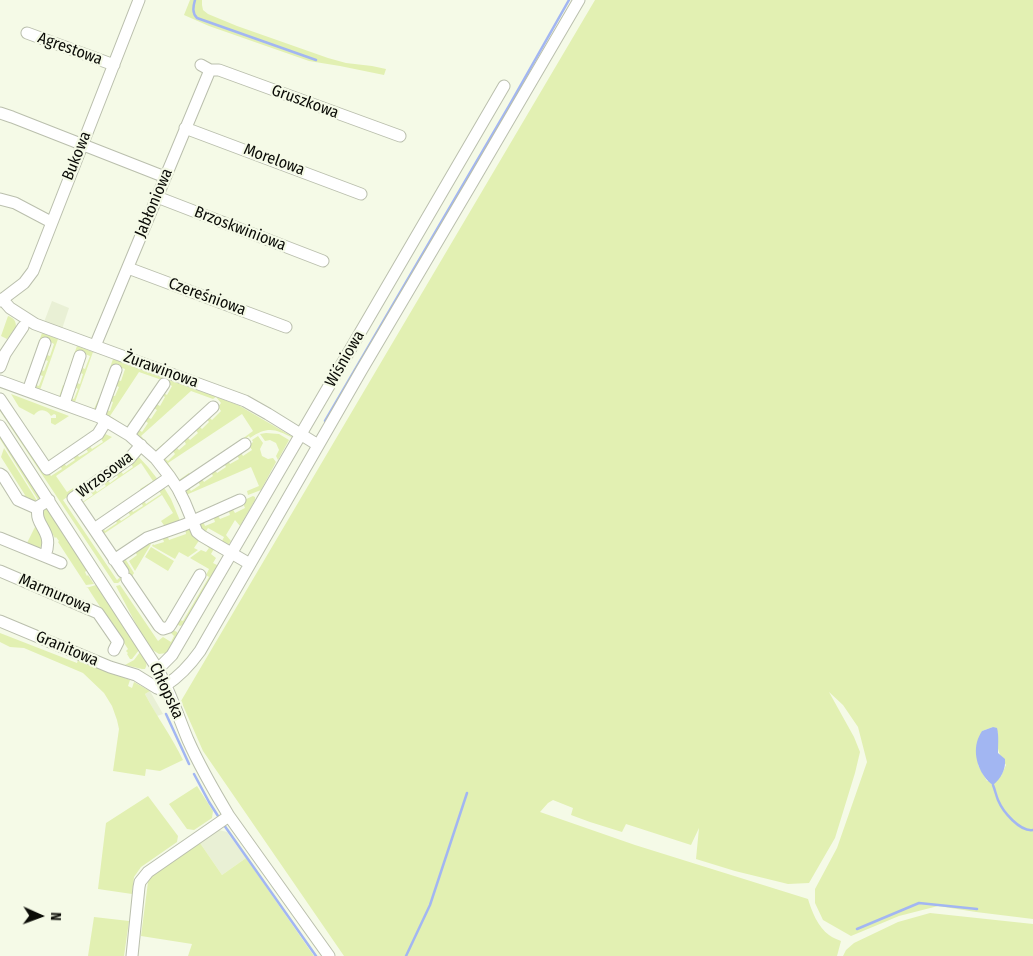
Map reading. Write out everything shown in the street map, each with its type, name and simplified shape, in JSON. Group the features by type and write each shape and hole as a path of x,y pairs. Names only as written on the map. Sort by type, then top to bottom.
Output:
{"street":[{"name":"Bukowa","path":"1,300 19,287 33,271 139,0"},
{"path":"168,689 193,661 579,0"},
{"name":"Agrestowa","path":"27,33 114,65"},
{"name":"Jabłoniowa","path":"95,346 186,128 205,67"},
{"name":"Gruszkowa","path":"205,67 219,70 400,136"},
{"name":"Wiśniowa","path":"159,667 172,655 504,86"},
{"path":"0,113 166,177"},
{"name":"Morelowa","path":"186,128 361,194"},
{"name":"Brzoskwiniowa","path":"157,197 323,261"},
{"path":"0,199 15,203 52,222"},
{"name":"Czereśniowa","path":"128,268 286,327"},
{"name":"Żurawinowa","path":"1,300 35,324 245,402 318,445"},
{"path":"0,367 5,354 23,327"},
{"path":"28,391 45,343"},
{"path":"64,404 80,356"},
{"path":"0,399 47,469 98,434 116,370"},
{"name":"Wrzosowa","path":"0,381 102,419 130,435 156,459 170,477 178,489 197,532 250,564"},
{"name":"Wrzosowa","path":"130,435 164,384"},
{"name":"Wrzosowa","path":"156,459 213,408"},
{"name":"Chłopska","path":"0,426 159,667 197,759 214,792 329,956"},
{"path":"178,489 245,444"},
{"name":"Wrzosowa","path":"142,445 129,459 72,498 161,628 166,628 171,624"},
{"path":"0,474 18,500 38,508"},
{"path":"94,529 170,477"},
{"path":"38,508 49,500"},
{"path":"114,560 147,538 193,521 240,500"},
{"path":"38,508 40,523 46,532 48,540 45,556"},
{"path":"0,538 61,563"},
{"name":"Marmurowa","path":"0,571 98,613 118,642 114,650"},
{"path":"183,636 171,624 200,575"},
{"name":"Granitowa","path":"0,621 110,667 136,675 157,688 168,689"},
{"path":"136,675 150,672 159,667"},
{"path":"132,956 140,882 148,872 230,816"}],"shaded area":[{"path":"52,301 69,308 62,329 44,322"},
{"path":"150,691 163,714 157,716 145,694"},
{"path":"219,830 227,832 246,858 222,875 200,843"}],"green space":[{"path":"190,0 202,0 203,10 208,14 237,26 328,58 346,63 386,69 384,75 309,61 209,26 184,15"},
{"path":"595,0 1033,0 1033,919 938,906 899,916 851,936 823,920 815,903 815,889 837,848 867,762 858,727 843,705 829,692 854,737 860,752 835,838 809,883 788,884 696,859 699,828 691,845 626,824 622,832 590,822 571,815 573,808 553,800 540,812 635,845 808,899 819,924 825,932 841,941 837,956 344,956 203,751 181,701","holes":["993,727 998,733 998,750 1006,765 1001,776 987,781 978,765 982,731"]},
{"path":"8,316 14,320 16,327 7,339 1,336"},
{"path":"42,333 58,339 40,390 35,388 33,384 39,386 43,376 37,374 39,369 44,371 48,361 43,359 44,354 50,356 54,344 49,341 39,351 36,350"},
{"path":"77,346 93,352 75,402 94,409 99,398 102,399 95,411 72,403 69,397 74,399 78,389 73,386 74,382 80,384 83,374 78,372 80,367 85,369 90,356 85,354 75,364 71,363"},
{"path":"113,359 238,405 293,438 276,431 267,430 250,438 249,436 243,441 242,439 253,431 242,414 168,463 179,480 163,461 163,457 168,461 175,454 171,449 175,446 179,450 186,444 183,439 186,436 190,440 198,433 194,428 198,425 202,429 209,422 206,418 208,416 212,420 221,411 218,407 221,403 216,397 213,399 191,391 141,436 155,451 136,433 138,429 142,432 148,423 144,420 146,416 151,419 157,410 152,407 155,403 160,406 165,397 161,394 162,392 167,395 172,386 161,379 139,372 110,416 127,427 134,417 137,419 131,427 126,428 105,416 104,410 110,411 113,402 108,400 110,395 115,396 119,387 114,385 115,379 121,381 125,369 114,365 110,377 107,376"},
{"path":"63,385 67,386 60,398 40,390 59,397"},
{"path":"11,394 69,416 55,425 51,423 51,418 56,418 56,415 51,416 43,410 38,411 34,415 19,407"},
{"path":"0,406 51,476 62,469 59,464 63,461 66,466 75,460 72,455 76,453 79,457 88,452 85,447 88,444 92,449 103,442 100,437 103,433 112,437 56,476 67,492 78,485 80,488 63,500 117,580 127,571 121,563 124,557 134,573 131,578 128,574 118,583 114,583 0,411"},
{"path":"0,434 41,496 40,503 0,439"},
{"path":"260,434 279,434 289,440 278,460 276,456 279,450 276,443 270,440 265,441"},
{"path":"258,436 263,443 260,449 262,456 268,459 273,458 276,462 261,490 248,495 247,491 259,486 251,467 186,495 185,488 187,486 191,491 200,485 197,480 201,477 204,482 213,476 210,471 214,468 217,473 226,467 223,462 227,459 230,464 239,459 236,453 240,451 243,456 252,450 249,445"},
{"path":"164,443 167,446 157,452 155,451"},
{"path":"4,448 39,504 32,503 29,498 24,496 1,457"},
{"path":"137,455 159,481 142,492 140,489 153,481 141,463 81,504 93,495 90,490 93,487 97,492 106,486 102,481 106,478 110,483 118,477 115,472 119,469 123,474 133,467 130,462"},
{"path":"189,473 191,476 181,481 179,480"},
{"path":"163,486 171,499 181,523 166,528 161,521 173,513 162,495 102,535 102,526 105,531 117,523 114,518 117,516 121,521 130,515 127,510 130,508 133,512 143,506 140,501 143,499 146,504 161,494 158,489"},
{"path":"253,496 255,500 240,526 235,520 226,535 231,541 228,545 221,543 224,537 208,528 205,533 199,528 200,523 203,521 205,526 215,522 213,516 217,514 220,519 230,515 228,509 232,508 235,513 245,508 244,500"},
{"path":"48,509 87,570 85,572 87,576 94,584 86,585 59,541 55,538 43,519 43,510"},
{"path":"36,525 43,542 40,548 27,543"},
{"path":"185,528 190,528 200,539 194,548 198,550 188,557 179,552 175,559 152,546 153,544 164,542 162,536 167,535 169,540 186,534"},
{"path":"150,540 151,544 135,571 129,561 137,555 134,550"},
{"path":"206,542 215,547 211,554 216,558 213,563 219,566 185,624 180,626 177,624 177,619 183,621 209,577 206,575 209,569 190,558 201,550 206,552 209,548 204,544"},
{"path":"151,547 174,561 168,571 145,557"},
{"path":"96,585 139,650 132,659 127,654 126,651 128,649 88,588 86,588"},
{"path":"120,585 158,641 163,637 171,642 174,636 170,632 173,630 177,632 178,637 167,653 159,654 151,649 116,586"},
{"path":"0,633 77,663 78,660 130,680 128,686 132,688 134,682 150,691 145,694 183,760 160,771 146,769 145,776 113,771 119,729 112,706 104,693 83,673 24,648 10,647 0,642"},
{"path":"140,652 146,662 145,669 125,665 134,660"},
{"path":"197,786 213,811 212,818 194,830 187,829 169,804"},
{"path":"148,796 178,836 177,842 141,867 134,877 132,894 98,889 106,823"},
{"path":"200,843 222,875 246,858 314,956 188,956 192,944 141,936 148,882 151,877"},
{"path":"930,913 1033,924 1033,956 843,956 846,950 854,943 898,922"},
{"path":"94,917 129,921 124,956 88,956"}],"water":[{"path":"993,727 997,728 998,731 998,753 1005,759 1005,766 1002,774 993,785 984,777 981,771 977,760 976,748 981,732"}],"waterway":[{"path":"195,0 193,10 197,18 316,60"},
{"path":"325,421 569,0"},
{"path":"166,714 189,764"},
{"path":"194,774 218,816"},
{"path":"993,785 998,800 1008,815 1018,825 1028,830 1033,830"},
{"path":"406,956 430,905 467,793"},
{"path":"224,825 316,956"},
{"path":"857,929 919,903 977,909"}]}
